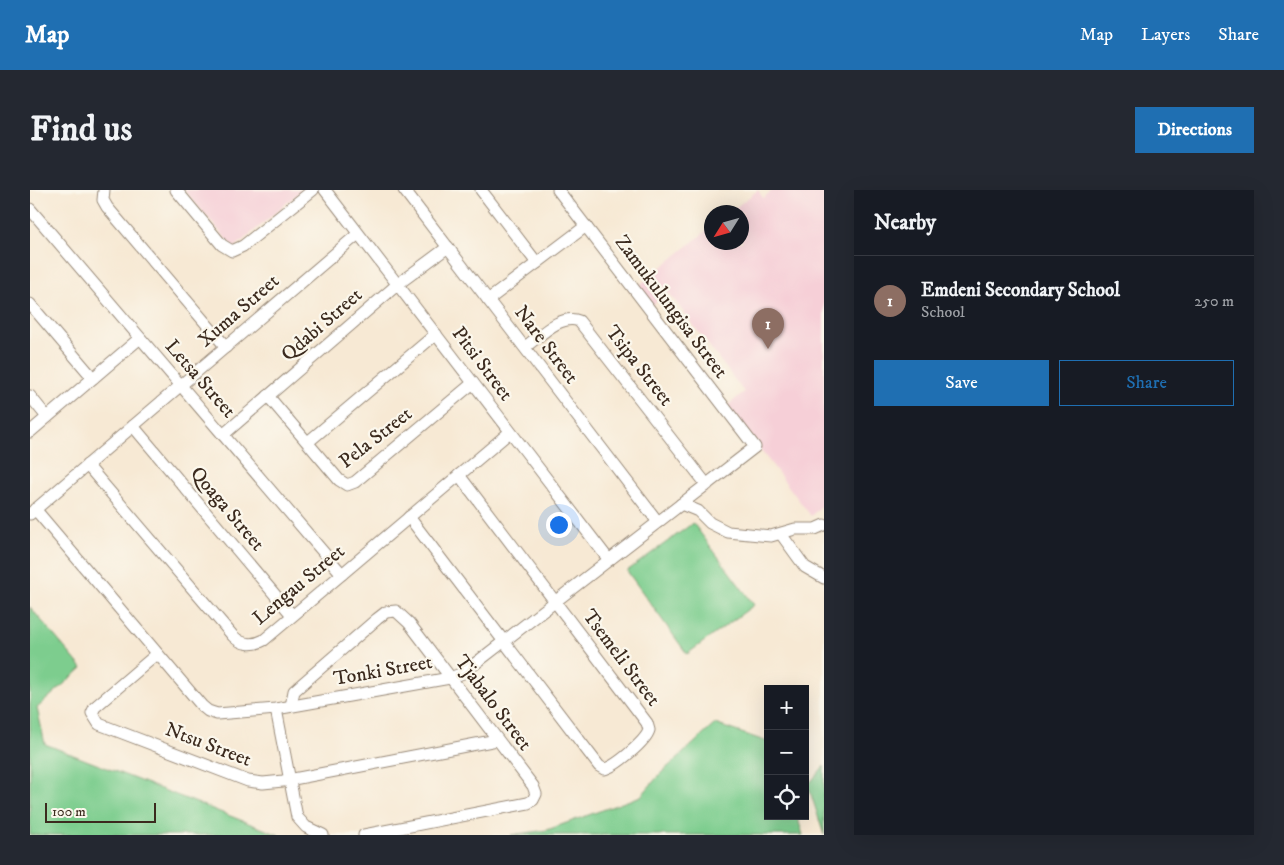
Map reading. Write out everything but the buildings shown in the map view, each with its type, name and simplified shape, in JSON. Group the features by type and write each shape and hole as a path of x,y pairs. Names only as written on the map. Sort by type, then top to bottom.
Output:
{"street":[{"path":"104,190 102,196 107,207 226,347"},
{"path":"176,190 222,245 232,251 243,246 313,190"},
{"name":"Pitsi Street","path":"325,190 608,560"},
{"name":"Nare Street","path":"404,190 658,522"},
{"path":"481,190 537,263"},
{"name":"Zamukulungisa Street","path":"558,190 755,447"},
{"name":"Letsa Street","path":"30,208 342,574"},
{"path":"488,300 586,226"},
{"name":"Xuma Street","path":"33,512 358,234"},
{"name":"Qdabi Street","path":"223,435 398,284 448,247"},
{"path":"30,304 93,378"},
{"name":"Tsipa Street","path":"525,347 563,320 571,318 579,321 706,485"},
{"path":"308,442 436,334"},
{"path":"30,432 140,338"},
{"name":"Pela Street","path":"268,396 343,484 351,485 473,383"},
{"path":"30,396 47,417"},
{"name":"Qoaga Street","path":"133,426 292,616"},
{"name":"Lengau Street","path":"87,465 237,640 247,644 259,642 292,616 510,432"},
{"name":"Tonki Street","path":"33,512 210,713 222,714 276,709 450,678 463,673 755,447"},
{"name":"Tsemeli Street","path":"409,517 599,766 604,769 614,765 646,738 649,726 459,475"},
{"path":"681,504 698,511 710,523 728,532 771,536 795,529 815,529 824,525"},
{"path":"781,534 805,567 824,578"},
{"name":"Tjabalo Street","path":"291,706 294,691 377,619 390,611 396,611 406,618 534,788 536,794 532,802 364,835"},
{"name":"Ntsu Street","path":"157,654 95,706 92,713 96,721 242,780 263,783 289,779 497,740"},
{"path":"276,709 298,820 306,827 323,835"}],"shaded area":[{"path":"184,190 302,190 234,248"},
{"path":"758,190 763,198 773,190 824,190 824,503 811,516 727,406 744,392 669,293 651,306 636,288 704,233 704,250 749,250 749,205 739,205"}],"green space":[{"path":"693,523 754,605 687,654 627,571"},
{"path":"30,607 82,668 37,708 45,744 279,835 30,835"},
{"path":"715,724 764,741 764,820 798,820 803,835 511,835 547,830 641,796 660,774"},
{"path":"824,766 824,835 809,788 809,784"}],"place":[{"name":"Emdeni Secondary School","path":"768,349"}]}
